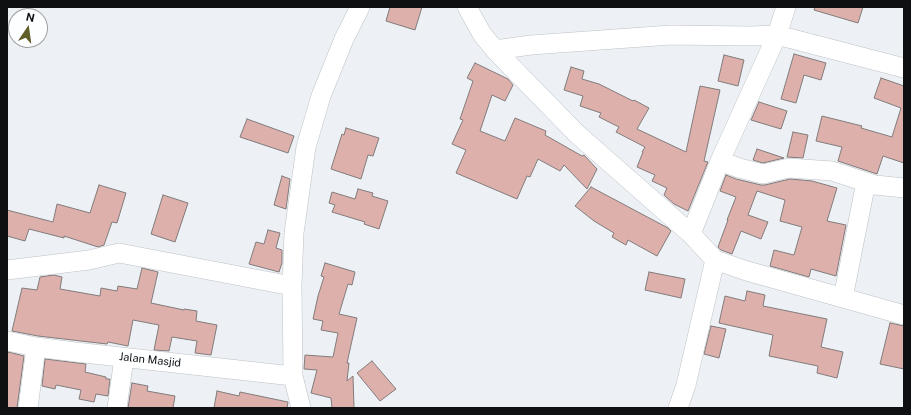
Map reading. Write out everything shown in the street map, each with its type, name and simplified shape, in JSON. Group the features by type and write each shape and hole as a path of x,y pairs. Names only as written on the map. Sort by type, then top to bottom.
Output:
{"street":[{"path":"301,408 293,376 292,286 294,233 306,147 321,96 344,39 360,7"},
{"path":"467,7 482,34 495,50 576,134 691,234 715,260 747,271 904,315"},
{"path":"691,234 720,161 777,35 786,7"},
{"path":"495,50 531,45 671,35 777,35 904,68"},
{"path":"720,161 764,174 789,168 832,171 866,182 904,188"},
{"path":"843,298 866,182"},
{"path":"7,270 89,260 119,253 292,286"},
{"path":"678,408 686,385 715,260"},
{"name":"Jalan Masjid","path":"7,341 36,347 124,358 293,376"},
{"path":"28,408 36,347"},
{"path":"117,408 124,358"}],"building":[{"path":"390,7 422,7 415,30 386,21"},
{"path":"815,7 863,7 858,23 814,10"},
{"path":"794,54 826,63 821,80 804,75 796,103 781,99"},
{"path":"724,55 744,60 738,86 718,81"},
{"path":"475,63 508,79 513,85 505,101 492,95 480,131 505,141 515,118 546,131 545,135 582,156 584,155 597,169 587,189 564,165 560,171 538,159 530,177 527,176 517,199 456,173 466,150 452,144 463,120 460,119 473,81 467,78"},
{"path":"571,67 584,71 582,79 599,84 649,108 637,129 686,152 700,86 720,90 704,161 708,162 688,211 674,204 664,195 667,188 652,181 655,175 637,167 645,147 616,132 619,127 599,117 601,113 580,106 583,96 564,90"},
{"path":"881,78 904,86 904,163 883,156 877,174 838,161 842,147 816,141 822,116 862,126 861,128 892,137 901,108 874,98"},
{"path":"759,102 787,111 781,129 751,120"},
{"path":"247,119 294,136 288,153 240,137"},
{"path":"346,128 379,138 373,156 368,155 361,179 331,169 342,134 344,135"},
{"path":"793,132 808,135 803,158 787,157"},
{"path":"757,149 784,158 763,163 753,160"},
{"path":"726,175 761,185 790,179 812,181 837,188 827,221 846,225 836,276 811,269 809,277 770,266 774,250 794,255 802,227 780,221 785,200 757,191 748,215 768,222 761,239 741,231 732,254 721,250 718,247 736,197 720,191"},
{"path":"282,176 290,179 286,209 274,205"},
{"path":"99,185 126,193 117,223 112,222 104,245 98,247 64,236 64,238 29,229 25,241 7,236 7,210 53,222 57,204 90,213"},
{"path":"591,187 671,231 657,256 628,240 626,245 612,237 614,233 594,221 575,206"},
{"path":"358,189 373,193 372,196 388,201 379,229 364,224 365,222 332,212 335,205 329,203 332,192 355,199"},
{"path":"163,195 188,203 175,242 151,234"},
{"path":"268,230 280,233 276,248 282,250 282,263 279,272 249,264 256,242 264,244"},
{"path":"325,263 355,272 352,285 348,284 339,314 357,318 347,363 349,363 347,381 353,376 354,408 332,408 331,398 311,393 317,370 304,369 305,355 333,357 338,333 321,330 323,321 313,319 324,277 321,276"},
{"path":"142,268 158,272 151,303 184,310 197,311 196,321 217,325 211,355 195,353 197,341 172,337 169,351 154,350 159,325 133,320 128,346 108,342 107,344 38,336 12,331 22,288 37,290 40,277 54,275 62,277 60,289 100,296 101,288 117,291 118,286 137,289"},
{"path":"649,272 685,279 681,298 645,290"},
{"path":"747,291 765,295 763,306 827,319 821,347 843,352 837,378 817,373 818,366 769,356 773,335 719,323 725,296 745,301"},
{"path":"890,323 904,326 904,369 880,364"},
{"path":"711,326 726,329 719,358 704,354"},
{"path":"8,352 24,356 17,408 7,408"},
{"path":"45,359 86,364 85,372 110,379 108,396 96,394 94,402 79,399 81,390 56,385 55,389 42,386"},
{"path":"372,361 396,389 380,401 357,373"},
{"path":"132,383 148,386 147,391 175,396 173,408 128,408"},
{"path":"217,391 239,396 240,392 288,402 287,408 214,408"}]}
